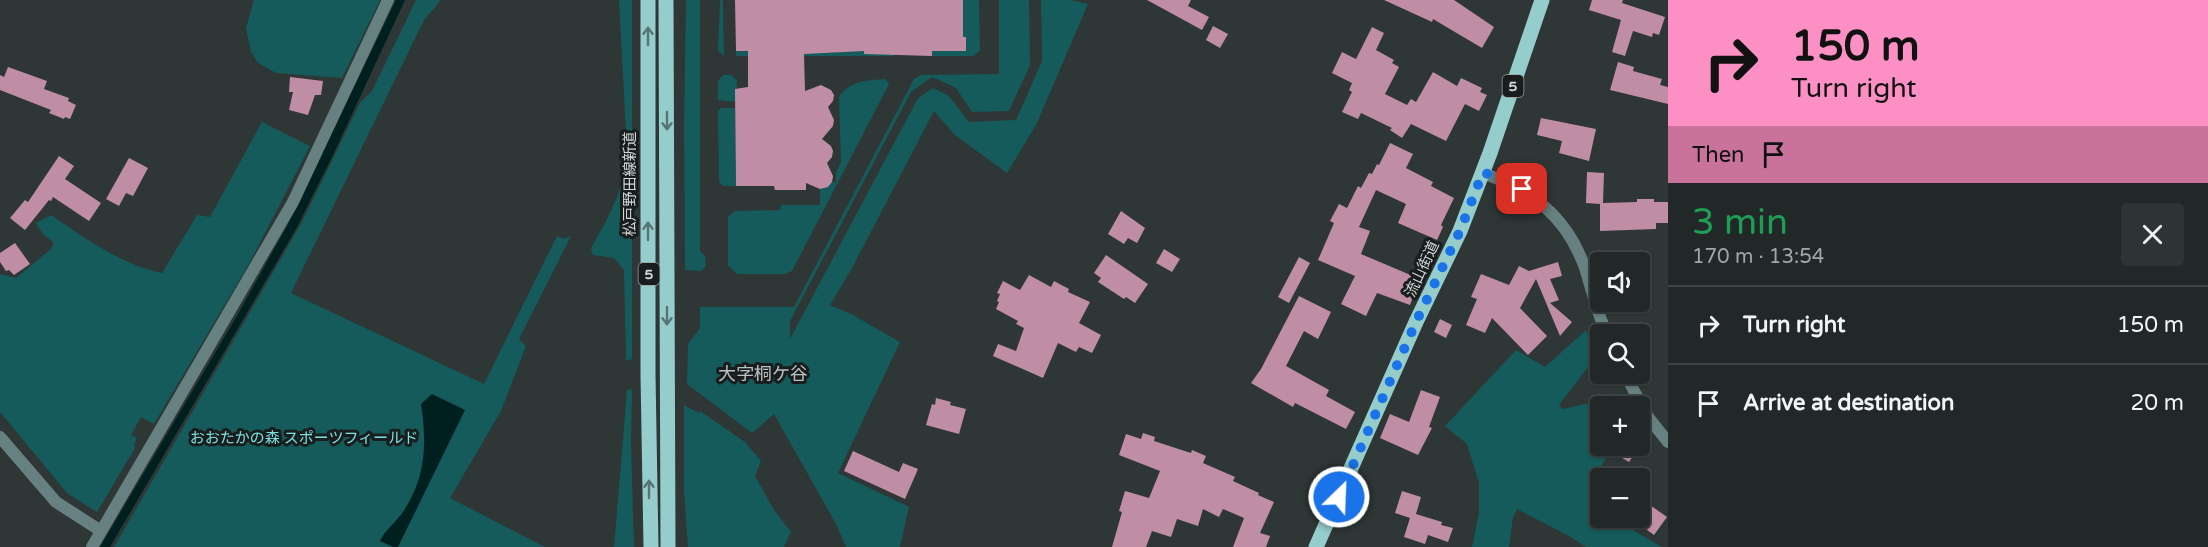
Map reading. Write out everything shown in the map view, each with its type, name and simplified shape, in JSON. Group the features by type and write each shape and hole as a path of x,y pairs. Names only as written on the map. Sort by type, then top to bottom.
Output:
{"main road":[{"name":"松戸野田線新道","path":"648,0 648,398 651,547"},
{"name":"5","path":"666,0 668,547"},
{"name":"流山街道","path":"1317,547 1416,322 1460,231 1483,172 1542,0"}],"street":[{"path":"92,547 292,202 388,0"},
{"path":"1483,172 1522,189 1540,202 1560,222 1578,252 1603,324"},
{"path":"1630,384 1648,417 1668,442"},
{"path":"0,437 56,502 101,531"}],"green space":[{"path":"254,0 380,0 342,78 276,73 258,63 251,52 246,28"},
{"name":"おおたかの森 スポーツフィールド","path":"416,0 441,0 424,20 291,293 484,384 557,236 563,239 571,236 519,339 526,346 501,411 450,498 545,547 114,547 301,224 360,103 372,91"},
{"path":"619,0 632,0 632,359 626,361 624,270 614,258 593,255 591,248 620,189 626,164"},
{"path":"686,0 700,0 700,251 705,256 706,266 701,271 685,270"},
{"path":"720,0 723,0 724,56 718,51"},
{"path":"963,0 979,0 980,51 973,56 932,56 932,51 966,51 966,38 963,37"},
{"path":"999,0 1029,0 1030,65 1009,111 972,112 956,88 932,77 911,92 790,321 790,339 918,98 933,88 949,96 969,122 1016,120 1042,61 1041,0 1071,0 1088,4 1036,125 1007,173 955,135 934,111 852,268 830,305 853,315 900,342 838,473 909,507 900,547 846,547 836,524 774,414 752,433 687,384 688,344 700,328 700,307 794,307 914,79 922,75 999,74"},
{"path":"736,51 833,53 833,51 864,51 864,54 894,51 894,56 736,56"},
{"path":"723,75 731,75 737,80 736,102 718,100 718,81"},
{"path":"885,79 889,84 792,271 785,274 737,274 728,265 728,217 735,211 780,210 781,205 820,205 820,189 836,182 836,172 841,162 839,97 853,85"},
{"path":"721,108 735,108 736,186 723,186 719,182 718,111"},
{"path":"262,122 310,146 249,264 154,424 141,417 131,435 137,438 135,448 97,512 67,493 0,412 0,274 16,278 50,250 54,243 42,233 36,223 51,215 119,257 162,273 197,215 210,217"},
{"path":"1586,330 1590,338 1590,364 1559,405 1562,409 1590,403 1590,456 1607,456 1600,468 1590,468 1590,528 1629,528 1662,547 1586,547 1517,509 1513,517 1509,547 1472,547 1479,513 1479,483 1467,444 1445,426 1516,350 1545,367"},
{"path":"632,389 634,547 614,547 627,390"},
{"path":"684,405 699,413 700,411 745,442 761,461 755,476 774,510 791,532 784,547 688,547 684,493"}],"shaded area":[{"path":"396,0 405,0 296,229 110,547 100,547 237,316 287,226"},
{"path":"432,394 465,410 398,547 393,547 380,541 403,512 416,486 424,447 421,404"}],"building":[{"path":"735,0 963,0 963,37 966,37 966,51 932,51 932,56 864,54 864,51 804,54 805,91 821,85 831,90 834,95 828,107 834,120 833,126 822,139 831,146 833,151 827,163 833,176 832,182 828,187 820,189 806,183 806,190 775,190 774,186 736,186 735,89 748,87 748,51 736,51"},
{"path":"1147,0 1191,0 1188,6 1209,17 1202,30"},
{"path":"1384,0 1454,0 1494,27 1482,48 1433,19 1432,22"},
{"path":"1592,0 1623,0 1622,3 1665,17 1659,35 1653,33 1652,37 1633,31 1625,56 1612,52 1621,20 1589,10"},
{"path":"1213,26 1228,34 1220,48 1206,40"},
{"path":"1372,27 1384,33 1376,50 1394,60 1392,63 1399,67 1385,94 1407,105 1411,99 1416,102 1433,72 1457,86 1461,78 1482,88 1480,92 1487,95 1479,111 1465,104 1446,141 1411,124 1402,138 1390,130 1392,128 1361,113 1358,119 1342,112 1352,92 1349,90 1352,83 1332,73 1342,52 1356,59"},
{"path":"1618,62 1634,67 1633,71 1662,79 1660,85 1668,87 1668,104 1610,90"},
{"path":"8,67 47,81 44,89 69,98 68,101 76,105 70,119 49,113 51,110 0,90 0,75 4,77"},
{"path":"290,77 323,81 321,95 315,95 308,115 289,110 293,92 289,92"},
{"path":"1541,118 1596,129 1589,161 1559,153 1562,141 1537,135"},
{"path":"1390,143 1413,154 1406,168 1433,182 1431,186 1454,198 1441,225 1443,227 1437,240 1398,223 1406,204 1376,190 1359,227 1370,231 1361,254 1420,279 1410,305 1377,293 1366,316 1341,304 1355,276 1318,260 1334,223 1330,221 1339,204 1347,208 1358,186 1361,188 1369,173 1372,174 1377,164 1379,165"},
{"path":"59,156 74,166 65,179 101,203 89,221 53,197 25,230 10,218 25,200 28,202"},
{"path":"129,158 148,168 133,196 126,193 119,206 106,199"},
{"path":"1587,172 1604,173 1603,203 1637,202 1637,199 1668,202 1668,223 1656,223 1656,229 1600,231 1600,204 1586,203"},
{"path":"1121,211 1145,228 1137,243 1128,238 1124,244 1108,234"},
{"path":"15,243 30,264 14,275 9,270 6,271 0,262 0,253"},
{"path":"1164,249 1180,259 1172,272 1156,263"},
{"path":"1106,255 1148,284 1135,303 1126,297 1124,299 1098,282 1101,278 1094,273"},
{"path":"1299,257 1310,263 1289,303 1278,297"},
{"path":"1558,262 1562,276 1550,279 1559,300 1550,303 1572,322 1560,336 1536,279 1520,308 1547,336 1528,355 1492,318 1485,333 1466,325 1477,299 1471,297 1481,274 1509,285 1519,266 1529,271"},
{"path":"1029,275 1051,287 1054,281 1069,289 1068,292 1090,302 1079,323 1101,335 1092,353 1079,347 1076,352 1058,343 1043,378 993,356 998,344 1016,351 1024,328 1016,324 1018,321 996,309 1000,294 997,293 1003,281 1020,290"},
{"path":"1299,296 1331,312 1318,339 1304,331 1286,366 1329,390 1326,396 1355,412 1346,429 1295,403 1293,407 1251,383 1261,369"},
{"path":"1440,319 1452,325 1446,338 1434,332"},
{"path":"1421,390 1440,397 1429,427 1432,428 1418,455 1380,438 1390,414 1409,422"},
{"path":"936,398 966,409 959,434 926,425"},
{"path":"1143,433 1155,437 1154,441 1191,453 1192,450 1206,456 1203,463 1235,477 1233,481 1274,502 1260,533 1270,536 1266,547 1233,547 1244,518 1223,509 1219,517 1203,509 1198,526 1177,519 1171,537 1152,531 1146,547 1112,547 1122,512 1119,511 1125,491 1149,498 1160,471 1119,455 1126,434 1141,439"},
{"path":"853,451 899,472 903,463 918,469 905,499 844,471"},
{"path":"1619,456 1633,456 1629,462"},
{"path":"1402,491 1421,497 1416,514 1453,528 1448,542 1428,535 1425,544 1404,537 1410,518 1395,513"},
{"path":"1650,505 1667,517 1654,535 1644,528 1650,528"}],"district":[{"name":"大字桐ケ谷","path":"763,374"}],"route":[{"path":"1339,497 1416,322 1460,231 1483,172 1522,189"}]}
